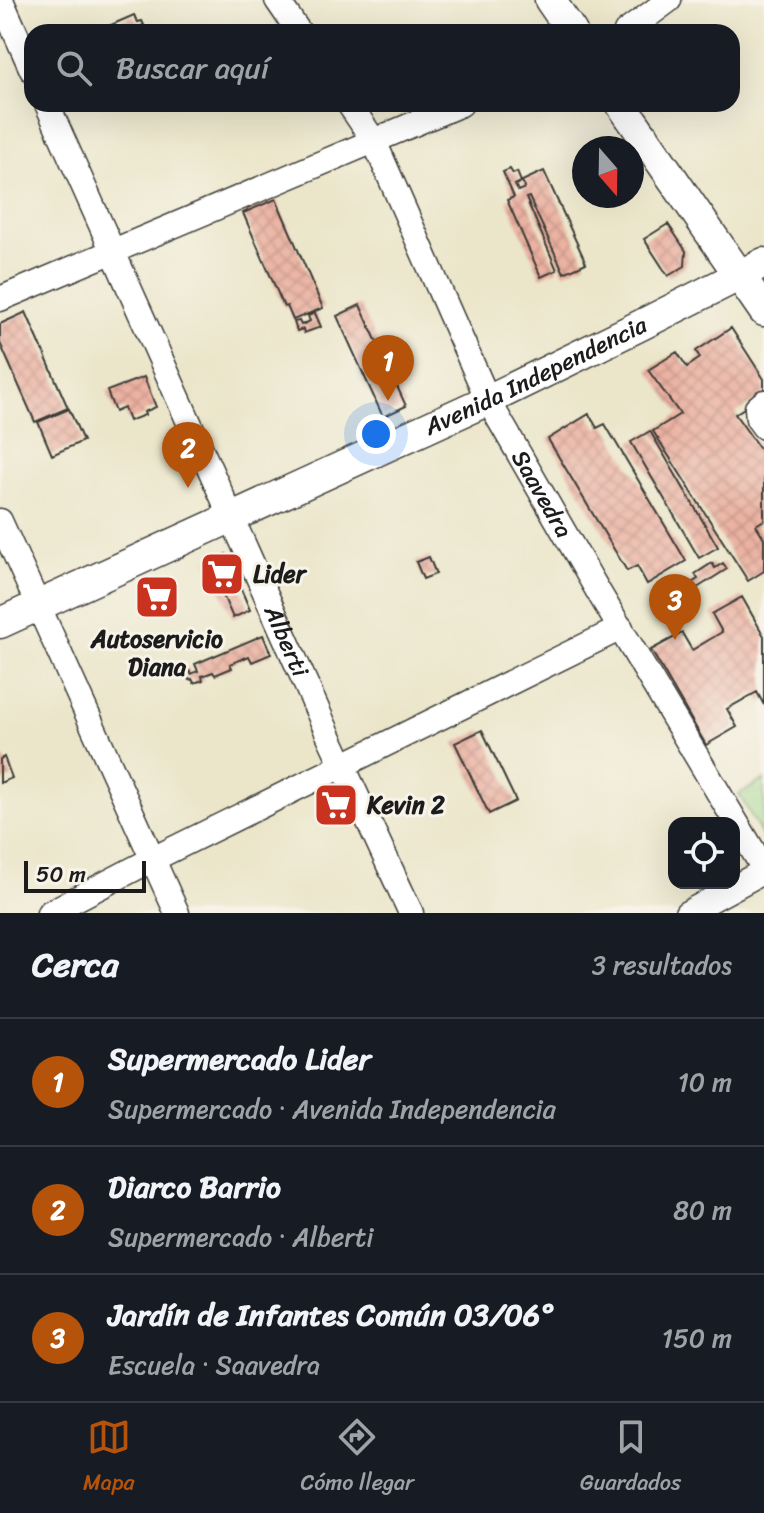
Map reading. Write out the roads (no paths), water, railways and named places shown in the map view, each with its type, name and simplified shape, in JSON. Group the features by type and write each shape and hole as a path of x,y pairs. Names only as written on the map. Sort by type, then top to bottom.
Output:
{"main road":[{"path":"550,0 566,24"},
{"path":"627,112 752,269 764,311"},
{"name":"Avenida Independencia","path":"0,623 488,400 752,269"}],"street":[{"path":"1,0 24,52"},
{"path":"277,0 294,24"},
{"path":"637,24 669,0"},
{"name":"Alberti","path":"51,112 411,913"},
{"name":"Saavedra","path":"354,112 374,141 488,400 625,621 764,870"},
{"path":"0,299 442,112"},
{"path":"764,402 757,408 758,419 764,427"},
{"path":"0,521 177,913"},
{"path":"49,913 625,621"},
{"path":"687,913 764,870"}],"place":[{"name":"Supermercado Lider","path":"388,401"},
{"name":"Diarco Barrio","path":"188,488"},
{"name":"Lider","path":"222,574"},
{"name":"Autoservicio Diana","path":"157,597"},
{"name":"Jardín de Infantes Común 03/06°","path":"675,640"},
{"name":"Kevin 2","path":"336,805"}]}
